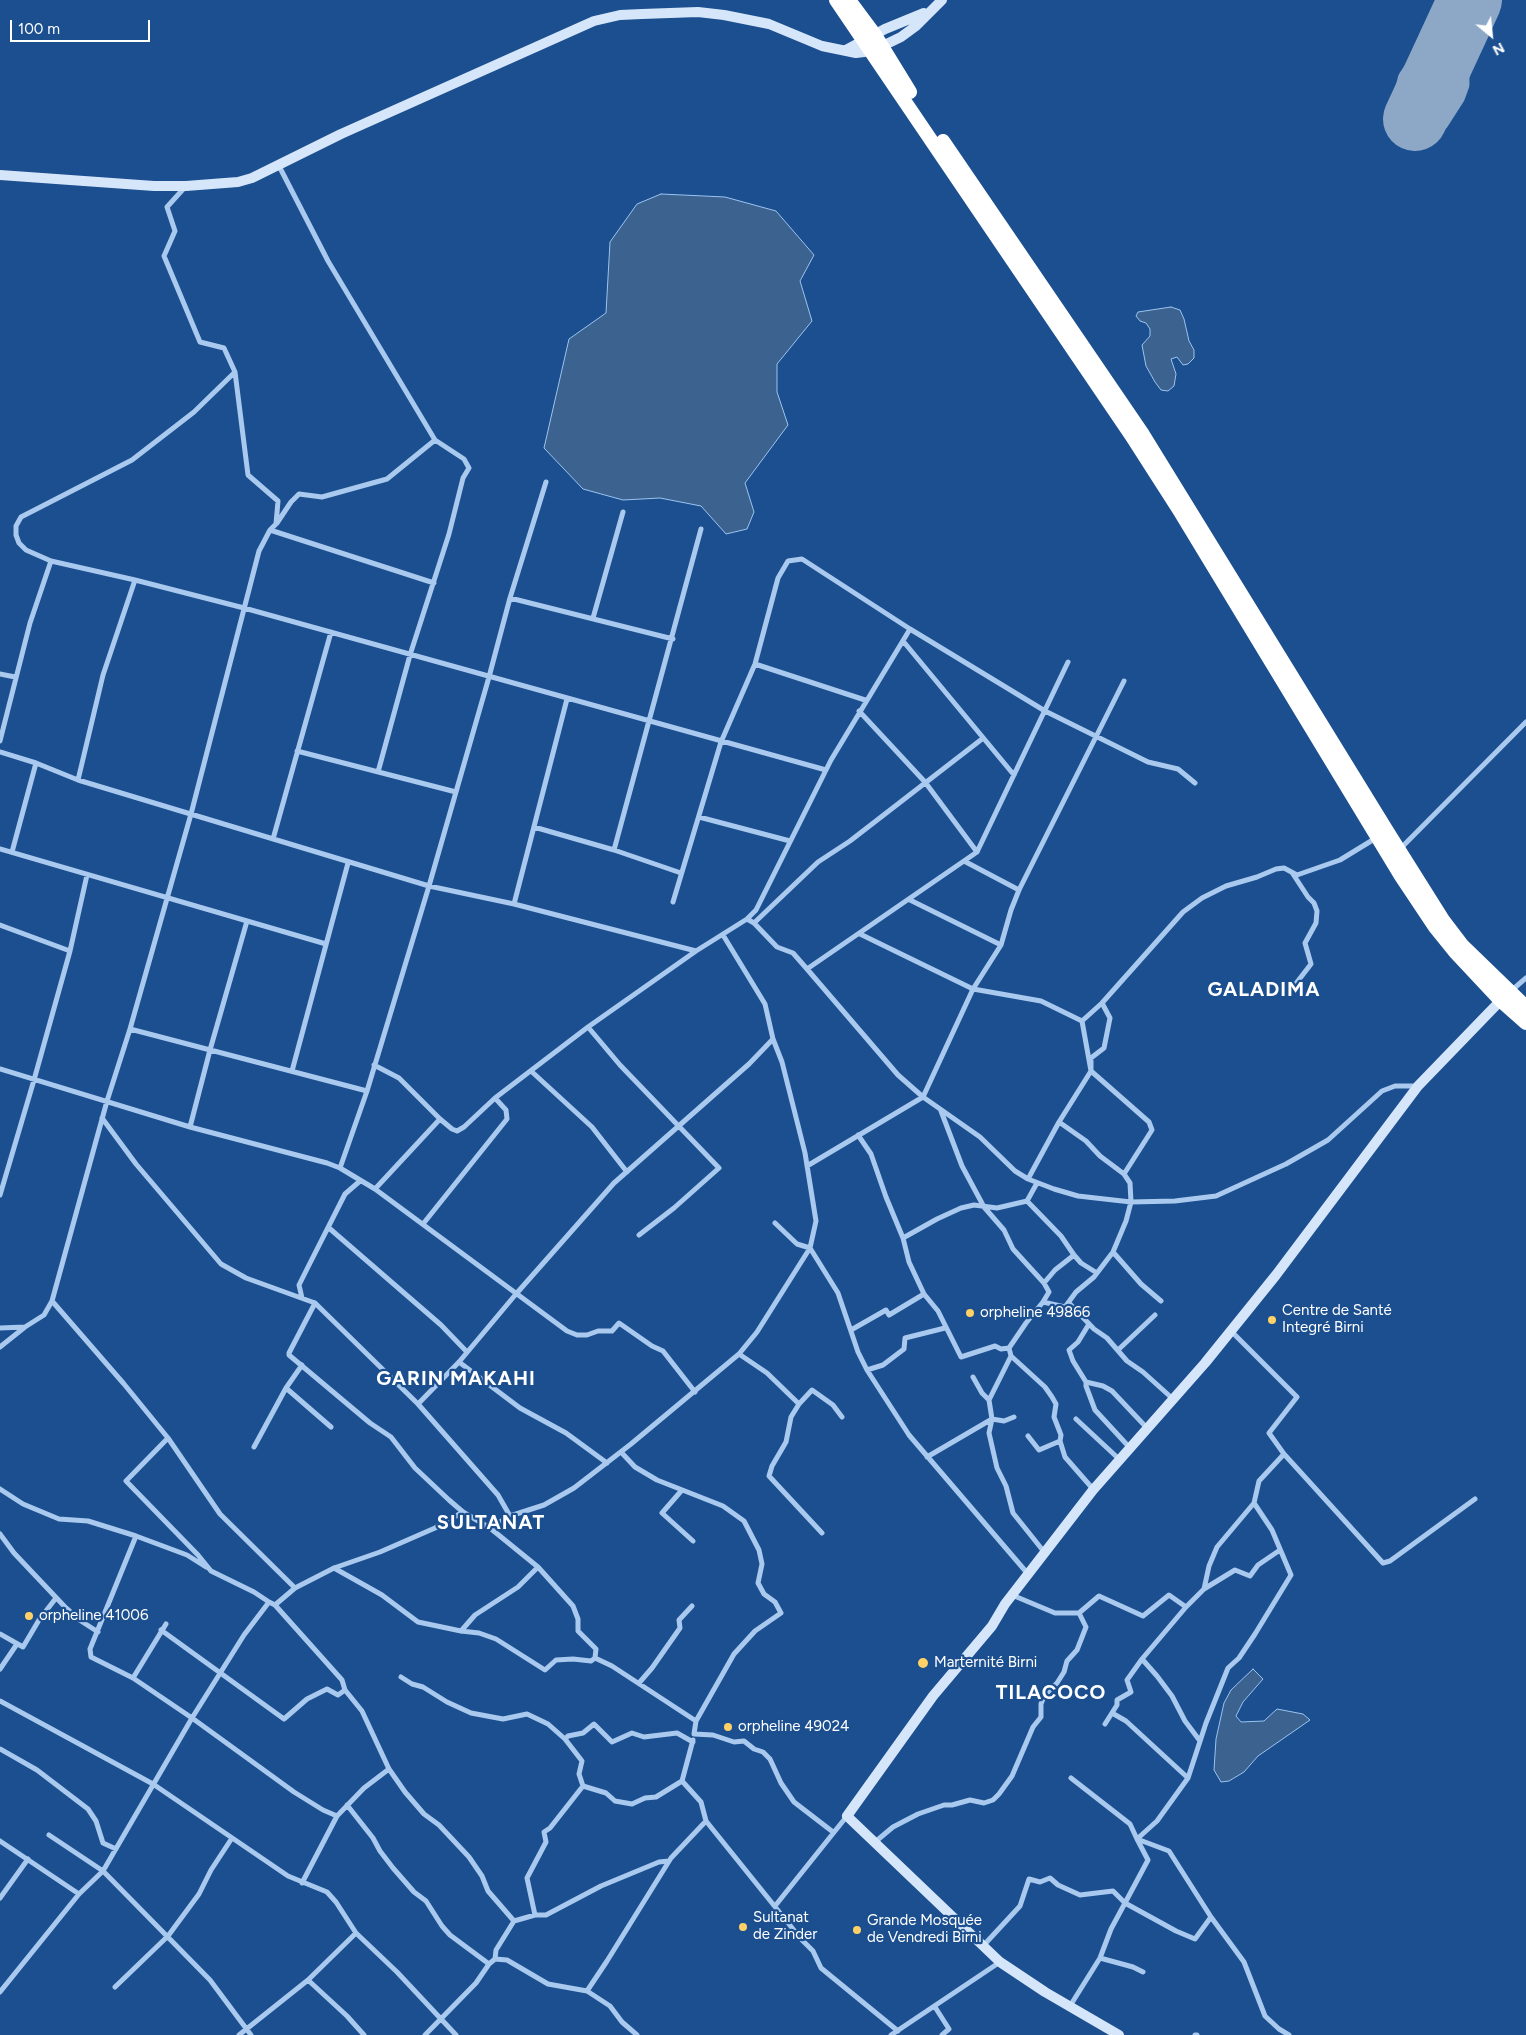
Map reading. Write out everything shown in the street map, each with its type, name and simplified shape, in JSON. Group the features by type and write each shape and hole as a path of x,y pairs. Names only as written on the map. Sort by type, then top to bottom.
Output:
{"highway":[{"path":"836,0 873,44 919,107 1142,433 1406,873 1526,1024"},
{"path":"849,0 873,44"},
{"path":"1382,834 1399,850 1406,873"},
{"path":"1504,996 1526,1007"}],"street":[{"path":"0,175 186,186 238,182 252,178 278,164 580,27 606,18 620,15 679,12 724,15 769,24 822,46 846,50 901,37 942,0"},
{"path":"278,164 328,261 435,440 464,459 469,468 463,478 450,534 410,655 378,772"},
{"path":"186,186 167,207 175,231 164,256 200,342 224,348 235,372 248,475 278,502 276,524"},
{"path":"235,372 194,412 132,460 21,517 16,526 16,535 19,543 26,550 51,561 244,608 826,770"},
{"path":"0,1347 44,1315 52,1301 106,1101 130,1029 191,814 259,551 270,530 299,494 322,497 387,480 435,440"},
{"path":"340,1168 367,1090 429,886 510,598 546,482"},
{"path":"593,618 623,512"},
{"path":"270,530 434,583"},
{"path":"614,850 702,530"},
{"path":"673,902 721,742 755,664 778,578 788,561 802,559 910,629 1046,711 1148,762 1178,769 1195,783"},
{"path":"0,741 30,623 51,561"},
{"path":"78,780 103,675 135,580"},
{"path":"510,598 673,640"},
{"path":"374,1066 399,1078 440,1119 457,1131 464,1127 495,1098 588,1027 696,951 747,919 761,902 826,770 865,700 910,629"},
{"path":"273,839 330,632"},
{"path":"903,640 982,739 1014,775"},
{"path":"807,969 910,900 977,852 1068,662"},
{"path":"755,664 865,700"},
{"path":"0,674 15,677"},
{"path":"807,1166 923,1097 973,988 1001,945 1019,890 1124,681"},
{"path":"514,904 567,698"},
{"path":"859,711 925,782 977,852"},
{"path":"1399,850 1526,722"},
{"path":"754,923 818,862 850,841 982,739"},
{"path":"297,751 456,792"},
{"path":"0,752 36,763 78,780 348,863 429,886 514,904 696,951"},
{"path":"12,852 36,763"},
{"path":"699,817 790,841"},
{"path":"534,827 614,850 681,874"},
{"path":"1082,1021 1102,1003 1188,908 1202,898 1236,882 1257,877 1276,869 1284,868 1297,875 1340,860 1382,834"},
{"path":"0,849 326,944"},
{"path":"964,861 1019,890"},
{"path":"292,1071 348,863"},
{"path":"1291,990 1311,964 1305,943 1316,923 1317,911 1314,903 1292,872"},
{"path":"0,1195 70,952 87,875"},
{"path":"910,900 1001,945"},
{"path":"747,919 754,923 777,948 793,953 898,1075 923,1097 980,1137 1005,1162 1028,1179 1078,1196 1131,1202 1175,1201 1216,1196 1286,1164 1328,1140 1382,1091 1395,1086 1418,1086"},
{"path":"190,1127 247,920"},
{"path":"0,925 70,952"},
{"path":"490,1528 510,1516 544,1505 574,1488 621,1452 739,1354 757,1332 810,1248 816,1220 807,1166 782,1062 773,1039 765,1004 723,934"},
{"path":"860,934 973,988 1041,1001 1082,1021"},
{"path":"775,1906 847,1816 933,1696 992,1626 1028,1574 1119,1459 1174,1399 1276,1275 1418,1086 1504,996 1526,978"},
{"path":"1028,1179 1059,1122 1091,1071 1091,1058 1104,1048 1110,1018 1102,1003"},
{"path":"1082,1021 1091,1071 1149,1122 1152,1130 1124,1174"},
{"path":"588,1027 620,1065 719,1168 674,1208 640,1234"},
{"path":"130,1029 367,1090"},
{"path":"418,1404 459,1362 598,1201 627,1172 748,1064 773,1039"},
{"path":"0,1069 190,1127 340,1168 360,1182 375,1189 567,1331 577,1335 587,1335 598,1331 612,1331 619,1323 652,1346 663,1350 694,1392"},
{"path":"531,1071 592,1127 627,1172"},
{"path":"423,1224 507,1119 506,1110 495,1098"},
{"path":"858,1135 871,1154 903,1238 909,1262 924,1294 938,1311 945,1328 962,1357 994,1346 1001,1349 1009,1348 1049,1292 1044,1283 1014,1249 1004,1230 984,1207 962,1166 940,1110"},
{"path":"102,1118 136,1164 221,1264 246,1278 315,1303 418,1404 498,1495 510,1516"},
{"path":"375,1189 440,1119"},
{"path":"1043,1302 1054,1304 1061,1308 1065,1307 1076,1292 1097,1273 1113,1252 1126,1221 1131,1202 1130,1182 1124,1174 1100,1156 1086,1141 1059,1122"},
{"path":"302,1298 299,1285 345,1194 360,1182"},
{"path":"903,1238 961,1208 974,1205 997,1208 1027,1201 1037,1183"},
{"path":"1027,1201 1061,1236 1081,1263 1097,1273"},
{"path":"775,1223 797,1244 810,1248 838,1293 858,1352 867,1370 909,1435 1028,1574"},
{"path":"329,1228 441,1325 467,1352"},
{"path":"1113,1252 1141,1284 1161,1301"},
{"path":"1044,1283 1055,1270 1074,1255"},
{"path":"851,1330 886,1310 889,1315 924,1294"},
{"path":"52,1301 168,1438 220,1514 295,1588"},
{"path":"315,1303 288,1352 370,1423 391,1438 415,1468 463,1512 490,1528 538,1567 573,1606 578,1619 578,1631 596,1649 595,1658"},
{"path":"1069,1304 1088,1324 1107,1338 1127,1361 1143,1372 1174,1399"},
{"path":"1118,1350 1154,1315"},
{"path":"1088,1324 1078,1342 1069,1350 1073,1362 1086,1382 1095,1410 1130,1448"},
{"path":"0,1328 25,1327"},
{"path":"867,1370 883,1365 904,1349 905,1338 945,1328"},
{"path":"1231,1330 1297,1397 1269,1433 1284,1454 1383,1563 1390,1561 1475,1499"},
{"path":"1009,1348 1012,1356 1044,1387 1056,1404 1054,1417 1061,1435 1060,1441 1065,1457 1094,1490"},
{"path":"739,1354 766,1373 798,1404"},
{"path":"989,1400 1012,1356"},
{"path":"459,1362 520,1408 566,1433 606,1463"},
{"path":"254,1447 286,1388 302,1365"},
{"path":"973,1377 982,1393 989,1400 992,1419 989,1432 997,1468 1006,1486 1013,1513 1045,1553"},
{"path":"1086,1382 1103,1386 1112,1391 1147,1428"},
{"path":"286,1388 331,1428"},
{"path":"822,1533 770,1476 772,1466 786,1442 792,1417 798,1404 812,1390 833,1405 842,1416"},
{"path":"927,1457 992,1419 1004,1421 1014,1417"},
{"path":"1076,1419 1119,1459"},
{"path":"1028,1436 1039,1450 1060,1441"},
{"path":"168,1438 126,1481 211,1570"},
{"path":"583,1786 606,1793 616,1801 632,1804 645,1798 656,1797 682,1781 693,1742 696,1721 734,1654 754,1631 781,1613 775,1602 764,1594 758,1583 762,1564 759,1550 744,1521 723,1506 657,1480 636,1467 621,1452"},
{"path":"1204,1589 1209,1566 1217,1547 1254,1503 1259,1481 1284,1454"},
{"path":"0,1489 23,1504 58,1519 88,1521 187,1555 275,1605 342,1680 345,1690 362,1711 389,1769 405,1792 424,1814 439,1825 469,1857 482,1876 488,1891 514,1921"},
{"path":"682,1490 662,1513 693,1540"},
{"path":"1137,1839 1157,1821 1188,1778 1228,1668 1239,1658 1291,1576 1272,1530 1254,1503"},
{"path":"275,1605 295,1588 334,1568 380,1552 435,1528 463,1512"},
{"path":"0,1534 14,1553 56,1598 81,1621 98,1632"},
{"path":"136,1536 90,1649 91,1657 133,1678 294,1792 317,1807 337,1816"},
{"path":"1105,1724 1117,1705 1118,1700 1131,1692 1126,1680 1186,1607 1204,1589 1235,1570 1250,1576 1258,1565 1280,1550"},
{"path":"461,1631 475,1615 518,1587 538,1567"},
{"path":"334,1568 382,1595 418,1622 478,1633 496,1639 545,1670 556,1660 573,1658 591,1661 595,1658"},
{"path":"1012,1595 1055,1613 1079,1613 1100,1596 1143,1616 1169,1595 1186,1607"},
{"path":"0,1634 23,1647 39,1620 56,1598"},
{"path":"0,1991 79,1894 102,1871 192,1718 244,1635 269,1602"},
{"path":"639,1683 680,1628 679,1620 692,1606"},
{"path":"875,1842 893,1827 918,1814 944,1805 952,1805 970,1800 984,1803 993,1800 999,1794 1012,1776 1033,1727 1042,1717 1041,1704 1044,1696 1057,1684 1064,1672 1067,1661 1078,1650 1086,1627 1079,1613"},
{"path":"133,1678 166,1624"},
{"path":"161,1630 284,1719 307,1699 320,1692 327,1689 338,1695 345,1690"},
{"path":"0,1669 17,1644"},
{"path":"595,1658 612,1666 696,1721"},
{"path":"1142,1659 1172,1696 1185,1721 1200,1741"},
{"path":"401,1677 471,1713 503,1718 527,1714 548,1724 565,1739 582,1761 579,1774 583,1786"},
{"path":"0,1701 154,1784 288,1876 302,1883 315,1885 327,1892 336,1902 356,1933 397,1972 456,2035"},
{"path":"1112,1713 1126,1721 1188,1778"},
{"path":"565,1739 568,1736 583,1733 594,1724 612,1742 632,1733 644,1737 678,1733 693,1742"},
{"path":"694,1734 713,1735 734,1742 744,1741 754,1749 763,1752 770,1759 781,1784 794,1802 834,1832"},
{"path":"0,1749 37,1770 88,1809 96,1821 103,1843 116,1849"},
{"path":"302,1883 337,1816 364,1788 389,1769"},
{"path":"1070,2006 1100,1958 1111,1929 1148,1860 1130,1824 1071,1778"},
{"path":"682,1781 701,1802 706,1821 801,1939 813,1950 821,1968 898,2031"},
{"path":"535,1915 527,1878 546,1842 544,1832 550,1828 583,1786"},
{"path":"348,1805 374,1838 380,1851 393,1868 414,1892 426,1902 442,1926 450,1935 489,1964"},
{"path":"847,1816 1000,1962 1119,2035"},
{"path":"587,1991 669,1861 706,1821"},
{"path":"49,1836 102,1871 168,1936 210,1980 251,2035"},
{"path":"115,1987 168,1936 199,1894 211,1870 232,1838"},
{"path":"1137,1839 1169,1851 1211,1917 1244,1962 1265,2016 1279,2029 1289,2035"},
{"path":"0,1840 79,1894"},
{"path":"0,1898 28,1859"},
{"path":"425,2035 442,2020 495,1959 496,1950 514,1921 535,1915 546,1915 601,1886 659,1862 669,1861"},
{"path":"983,1946 1020,1906 1029,1879 1040,1882 1050,1878 1058,1885 1080,1895 1113,1891 1125,1903 1176,1931 1195,1939 1211,1917"},
{"path":"239,2035 308,1980 356,1933"},
{"path":"1100,1958 1133,1967 1143,1972"},
{"path":"495,1959 507,1960 548,1984 587,1991 610,2006 622,2022 637,2035"},
{"path":"891,2035 1000,1962"},
{"path":"308,1980 347,2016 364,2035"},
{"path":"935,2007 949,2029 942,2035"}],"water":[{"path":"661,194 725,197 776,211 814,255 800,281 812,321 777,364 777,392 788,425 745,483 754,512 747,529 726,534 701,506 660,498 623,500 583,489 544,448 569,339 606,313 610,242 637,204"},
{"path":"1171,307 1180,310 1189,341 1194,350 1194,358 1188,364 1183,365 1177,357 1171,359 1176,374 1174,386 1168,391 1161,390 1146,366 1142,345 1150,336 1150,329 1146,323 1140,321 1136,316 1138,312"},
{"path":"1253,1669 1263,1679 1243,1702 1236,1716 1241,1722 1264,1721 1277,1709 1303,1714 1310,1720 1258,1756 1244,1772 1229,1781 1221,1782 1214,1770 1216,1739 1224,1703 1231,1690"}],"taxiway":[{"path":"1456,30 1457,84 1453,95 1437,120 1431,123 1423,121 1411,112 1408,105 1406,98 1410,80 1416,71 1448,40 1459,23"}],"runway":[{"path":"1415,119 1470,0"}],"place":[{"name":"orpheline 49866","path":"970,1313"},
{"name":"Centre de Santé Integré Birni","path":"1272,1320"},
{"name":"orpheline 41006","path":"29,1616"},
{"name":"Marternité Birni","path":"923,1663"},
{"name":"orpheline 49024","path":"728,1727"},
{"name":"Sultanat de Zinder","path":"743,1927"},
{"name":"Grande Mosquée de Vendredi Birni","path":"857,1930"}],"district":[{"name":"GALADIMA","path":"1264,990"},
{"name":"GARIN MAKAHI","path":"456,1379"},
{"name":"SULTANAT","path":"491,1523"},
{"name":"TILACOCO","path":"1051,1693"}]}
